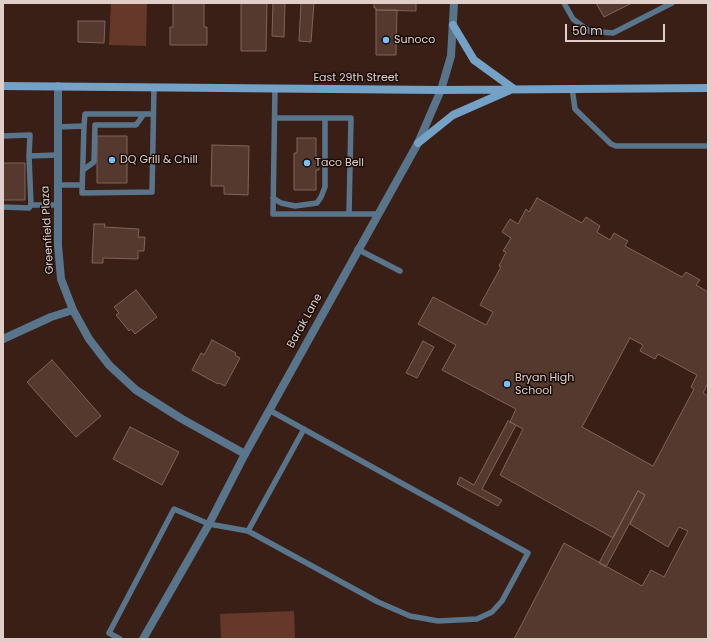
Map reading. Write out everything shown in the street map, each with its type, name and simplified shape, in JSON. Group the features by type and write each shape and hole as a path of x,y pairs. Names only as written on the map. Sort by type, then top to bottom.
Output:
{"main road":[{"path":"453,25 474,60 514,89"},
{"name":"East 29th Street","path":"3,86 441,90 708,88"},
{"path":"418,142 453,116 514,89"}],"street":[{"name":"Barak Lane","path":"143,639 209,524 245,454 357,249 418,142 441,90 451,56 454,3"},
{"name":"Greenfield Plaza","path":"58,86 56,205 62,279 73,310 89,339 109,365 136,390 182,420 245,454"},
{"path":"3,339 51,317 73,310"}],"lane":[{"path":"564,3 573,19 589,31 613,34 672,3"},
{"path":"153,114 85,114 82,193 152,192 154,87"},
{"path":"275,88 273,214 377,214"},
{"path":"572,88 575,109 611,144 616,146 708,146"},
{"path":"83,170 94,162 95,125 136,125 144,114"},
{"path":"275,118 351,118 348,214"},
{"path":"273,198 281,203 295,206 317,203 321,197 325,188 325,118"},
{"path":"57,127 84,126"},
{"path":"3,136 30,135 29,156 31,205"},
{"path":"29,156 57,155"},
{"path":"57,185 82,185"},
{"path":"3,208 29,208 31,205 56,205"},
{"path":"357,249 400,271"},
{"path":"120,639 109,633 174,509 209,524 248,531 378,602 410,616 438,621 477,619 492,612 502,601 528,553 269,410"},
{"path":"248,531 304,429"}],"shaded area":[{"path":"111,3 147,3 146,46 109,45"},
{"path":"294,611 295,639 221,639 220,614"}],"building":[{"path":"173,3 204,3 204,27 207,27 207,45 170,45 170,27 173,27"},
{"path":"241,3 267,3 266,51 241,51"},
{"path":"273,3 285,3 284,37 272,36"},
{"path":"301,3 314,3 311,42 299,41"},
{"path":"374,3 416,3 416,11 376,10 376,8 374,8"},
{"path":"596,3 632,3 604,17"},
{"name":"Sunoco","path":"376,10 397,10 396,55 376,55"},
{"path":"78,21 105,21 104,43 78,42"},
{"name":"DQ Grill & Chill","path":"97,136 127,136 127,183 97,183"},
{"name":"Taco Bell","path":"297,138 316,138 316,157 319,157 319,170 316,170 316,190 294,190 294,153 297,153"},
{"path":"212,145 249,146 248,195 224,194 224,186 211,186"},
{"path":"3,163 25,163 25,200 3,200"},
{"path":"537,198 582,223 586,217 600,226 597,232 610,240 614,233 628,241 625,246 682,277 686,272 700,280 696,285 708,292 708,383 703,393 708,396 708,639 514,639 564,543 642,586 651,570 664,577 688,531 679,527 668,547 630,524 645,495 638,491 613,538 500,475 523,429 510,422 516,409 442,370 456,345 418,324 433,297 486,325 493,312 480,305 501,267 499,266 506,252 503,251 511,238 502,232 510,219 518,224 526,209 529,212","holes":["630,338 643,345 640,351 655,359 658,354 697,375 691,387 694,389 653,466 582,427"]},
{"path":"94,224 105,224 104,227 139,229 138,237 145,237 144,251 138,251 138,259 103,258 103,263 92,263"},
{"path":"136,290 157,317 135,334 131,329 129,331 116,315 119,313 114,307"},
{"path":"212,340 236,353 235,355 240,358 225,386 219,383 218,384 192,370 201,353 204,355"},
{"path":"423,341 434,347 417,378 406,373"},
{"path":"52,360 101,416 76,437 27,382"},
{"path":"508,421 516,425 482,489 502,500 498,506 457,484 460,477 474,485"},
{"path":"130,427 179,452 162,485 113,459"},
{"path":"638,491 645,495 606,567 599,563"}],"place":[{"name":"Sunoco","path":"386,40"},
{"name":"DQ Grill & Chill","path":"112,160"},
{"name":"Taco Bell","path":"307,163"},
{"name":"Bryan High School","path":"507,384"}]}
